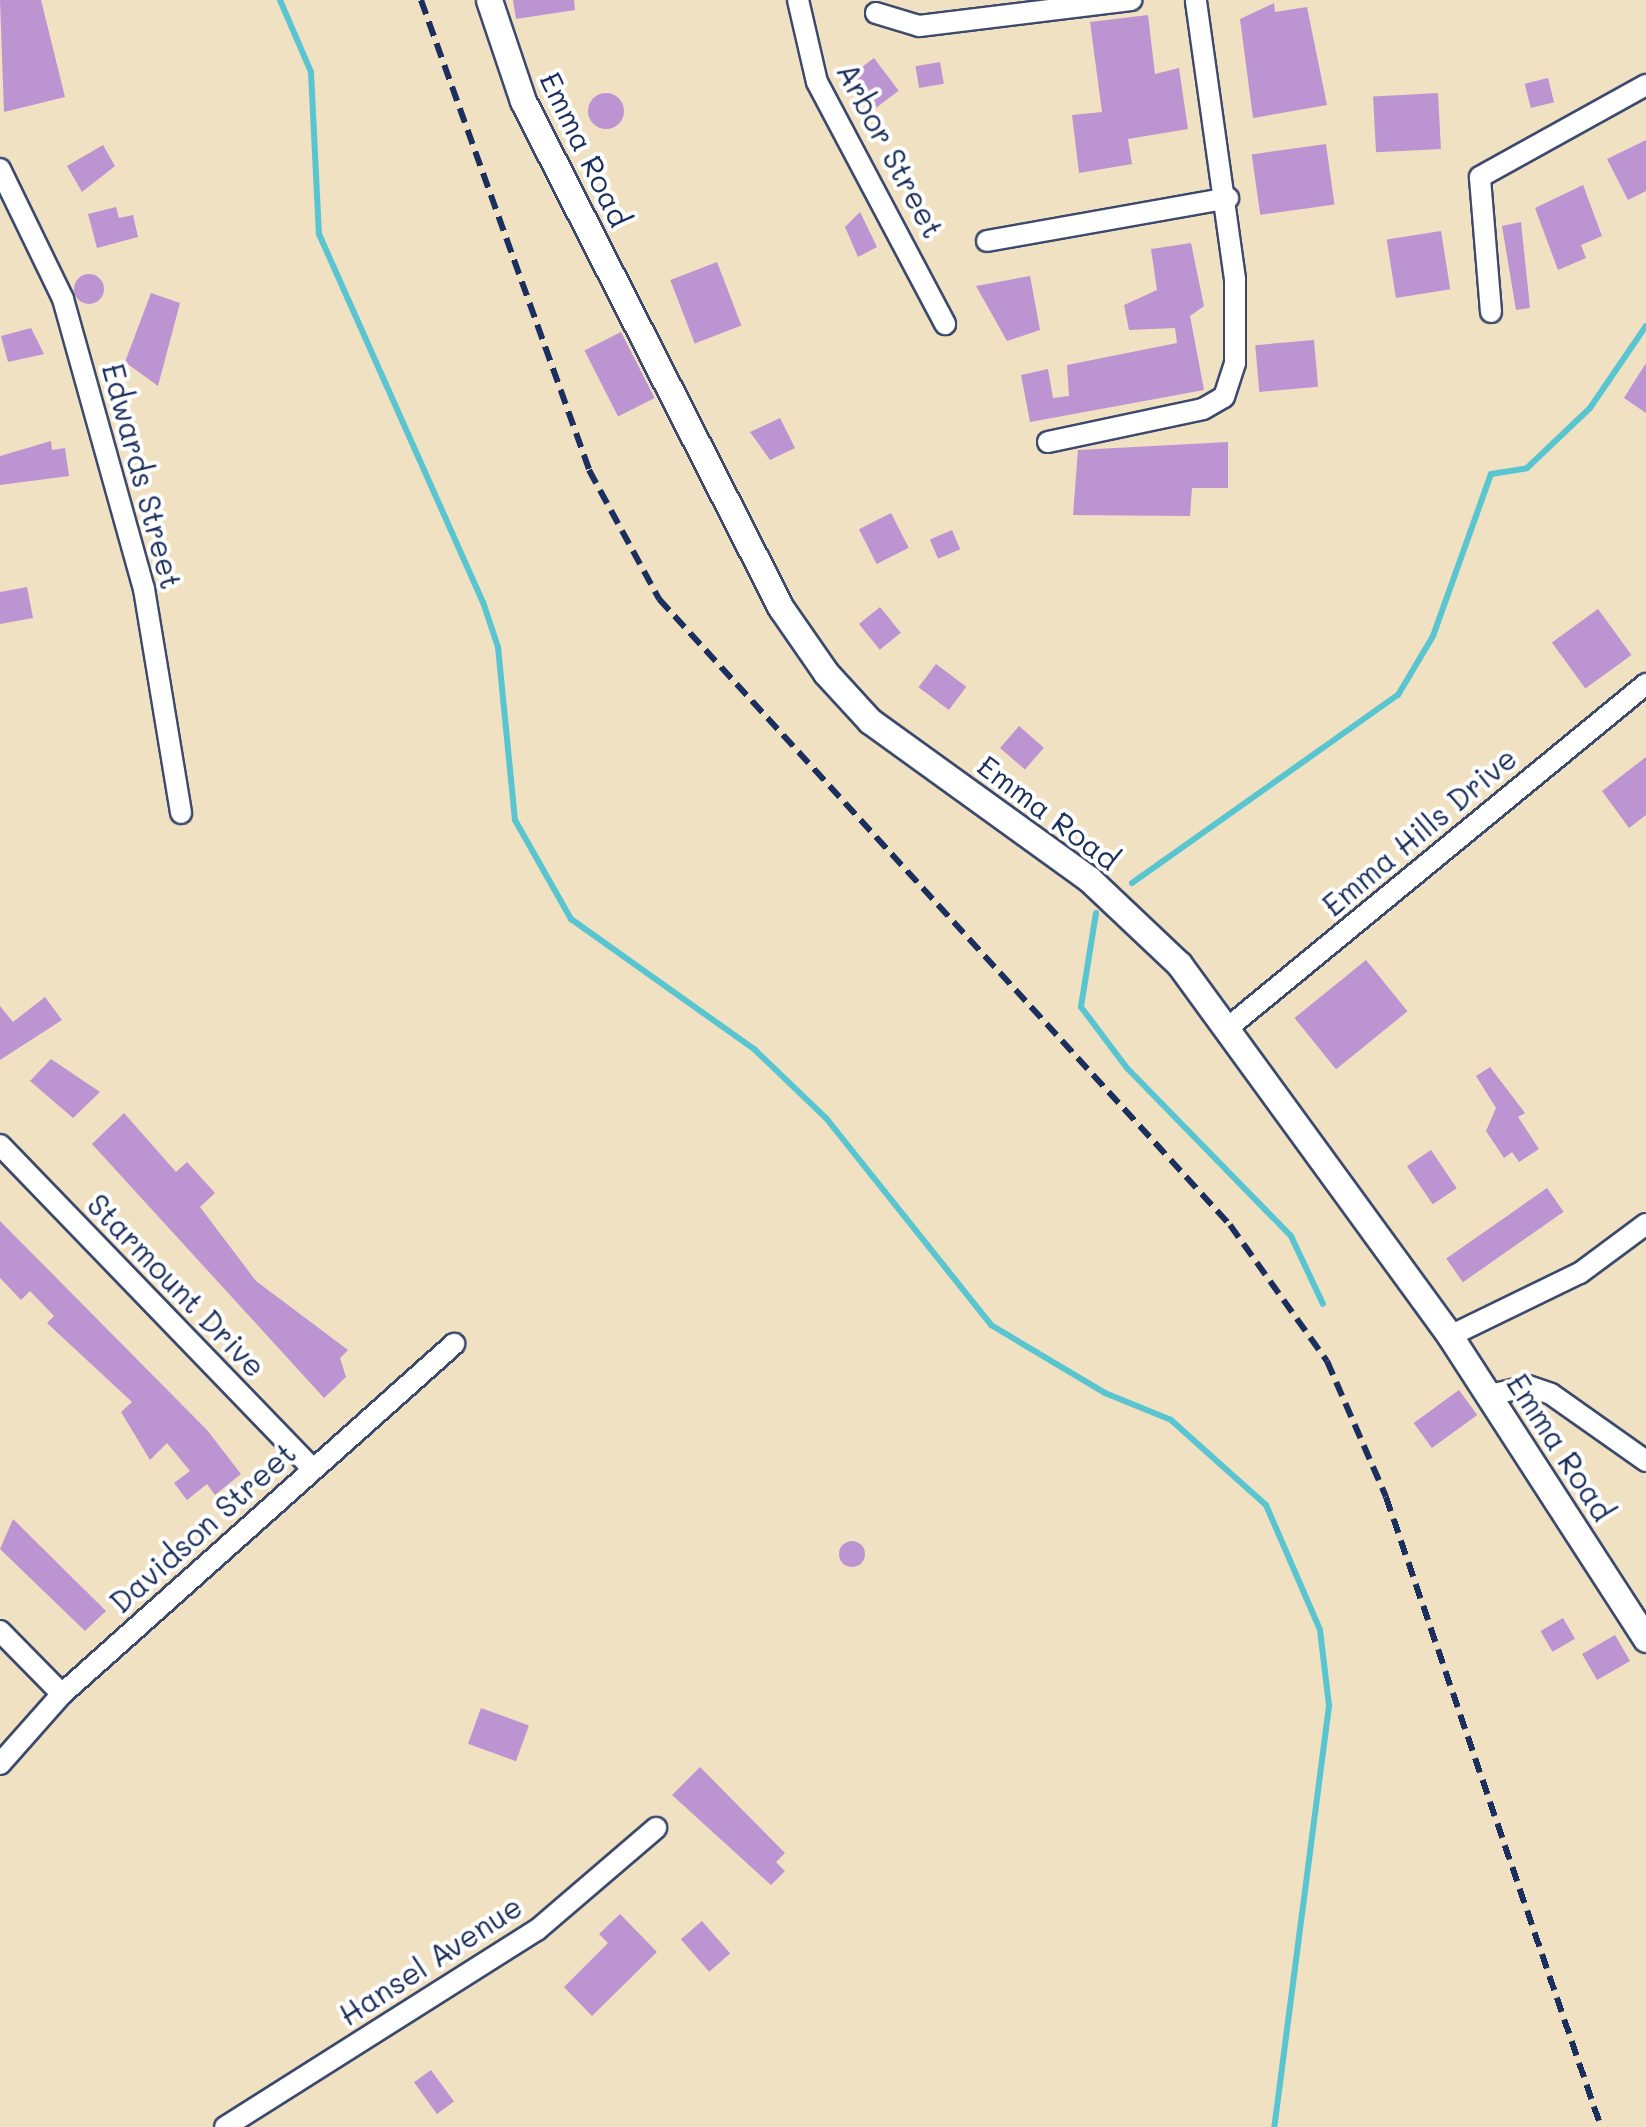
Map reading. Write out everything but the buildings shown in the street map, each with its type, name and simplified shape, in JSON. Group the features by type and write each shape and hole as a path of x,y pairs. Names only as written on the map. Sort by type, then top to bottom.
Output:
{"street":[{"name":"Emma Road","path":"489,0 523,101 781,608 826,674 870,722 1089,879 1230,1026 1450,1336 1646,1639"},
{"name":"Arbor Street","path":"798,0 816,82 945,324"},
{"path":"876,13 919,26 1130,0"},
{"path":"1048,442 1203,409 1224,396 1235,363 1228,198 1196,0"},
{"path":"1491,312 1480,177 1646,84"},
{"name":"Edwards Street","path":"0,169 63,299 144,589 182,813"},
{"path":"987,241 1228,198"},
{"name":"Emma Hills Drive","path":"1230,1026 1646,684"},
{"name":"Starmount Drive","path":"0,1144 311,1468"},
{"path":"1450,1336 1580,1273 1646,1224"},
{"name":"Davidson Street","path":"0,1764 62,1694 454,1344"},
{"path":"1490,1395 1528,1386 1551,1394 1646,1461"},
{"path":"0,1631 62,1694"},
{"name":"Hansel Avenue","path":"225,2127 537,1930 656,1828"}],"waterway":[{"path":"280,0 311,72 319,234 483,602 498,647 515,820 571,919 755,1050 826,1118 991,1325 1105,1393 1171,1420 1266,1505 1320,1630 1329,1706 1274,2127"},
{"path":"1132,883 1398,695 1433,636 1491,474 1527,468 1590,408 1646,326"},
{"path":"1096,913 1081,1007 1127,1068 1291,1236 1323,1304"}],"railway":[{"path":"421,0 589,470 659,599 1230,1225 1327,1361 1386,1497 1601,2127"}]}
